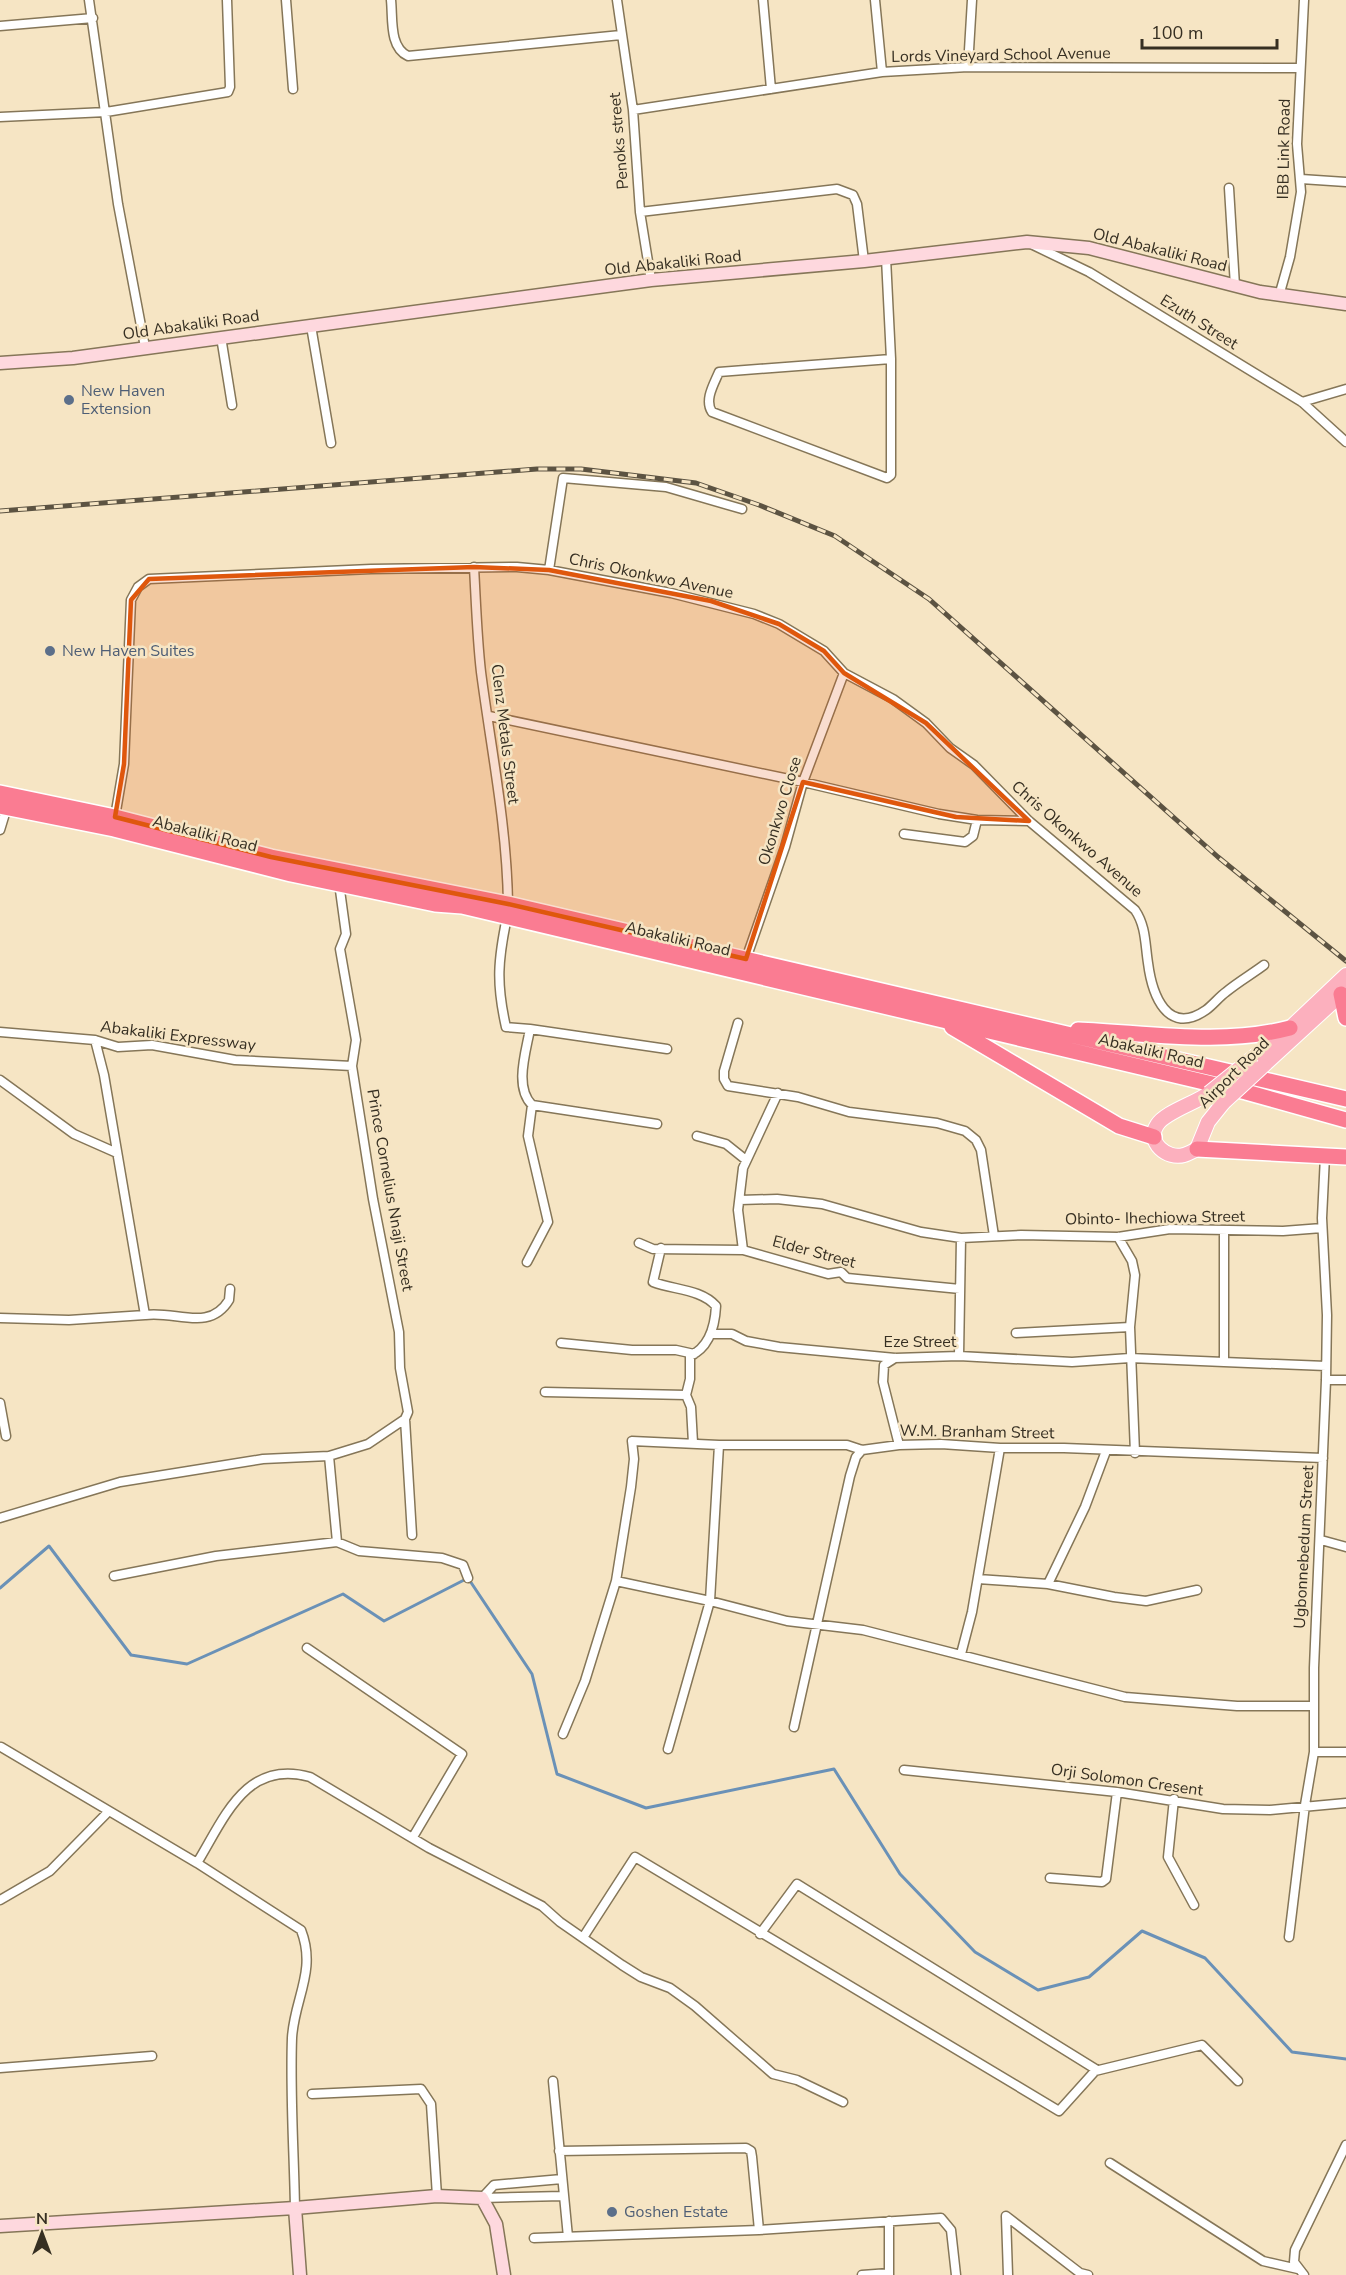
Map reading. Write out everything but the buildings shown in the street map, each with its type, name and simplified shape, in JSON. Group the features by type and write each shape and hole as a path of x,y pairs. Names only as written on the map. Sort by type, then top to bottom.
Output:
{"highway":[{"name":"Abakaliki Road","path":"0,793 115,817 272,857 508,910 746,959 1346,1099"},
{"name":"Abakaliki Road","path":"4,806 435,904 508,910 939,1019 1246,1092 1346,1120"},
{"path":"1343,992 1346,1018"},
{"path":"939,1019 1119,1126 1154,1137"},
{"path":"1036,1028 1224,1038 1259,1036 1290,1028"},
{"path":"1197,1149 1346,1157"}],"main road":[{"name":"Old Abakaliki Road","path":"0,363 73,358 651,280 864,261 1027,242 1089,248 1279,296 1346,304"},
{"name":"Airport Road","path":"1154,1137 1156,1126 1164,1118 1209,1093 1290,1028 1346,975"},
{"name":"Airport Road","path":"1197,1149 1208,1122 1224,1102 1343,992"},
{"path":"1154,1137 1159,1148 1169,1155 1183,1156 1197,1149"},
{"path":"0,2226 295,2208 437,2196 482,2198 496,2224 504,2275"},
{"path":"295,2208 300,2275"}],"street":[{"path":"89,0 118,204 145,347"},
{"path":"0,117 106,112 228,92 230,87 227,0"},
{"path":"285,0 293,89"},
{"path":"391,0 395,44 402,53 408,56 621,35"},
{"name":"Penoks street","path":"617,0 633,110 640,212 651,280"},
{"path":"763,0 771,89"},
{"path":"875,0 882,72"},
{"path":"968,67 972,0"},
{"name":"IBB Link Road","path":"1279,296 1297,225 1301,179 1297,153 1304,0"},
{"path":"0,26 93,18"},
{"name":"Lords Vineyard School Avenue","path":"633,110 882,72 968,67 1300,68"},
{"path":"1301,179 1346,182"},
{"path":"1229,188 1235,286"},
{"path":"640,212 837,189 853,195 858,204 864,261"},
{"name":"Ezuth Street","path":"1027,242 1089,272 1302,402 1346,442"},
{"path":"886,258 891,359 891,475 887,478 712,412 709,408 711,392 719,372 891,359"},
{"path":"311,326 331,443"},
{"path":"221,337 232,405"},
{"path":"1302,402 1346,389"},
{"path":"549,570 563,478 666,487 742,509"},
{"name":"Chris Okonkwo Avenue","path":"115,817 124,764 131,600 138,587 149,579 474,567 549,570 711,601 753,614 779,624 824,651 844,673 893,699 926,723 950,748 974,765 1029,822 1135,910 1142,920 1148,965 1156,995 1161,1008 1173,1017 1189,1017 1206,1011 1226,992 1264,965"},
{"name":"Clenz Metals Street","path":"474,567 481,672 489,716 508,873 508,910 501,945 498,991 506,1027 530,1029"},
{"name":"Okonkwo Close","path":"746,959 785,847 803,782 844,673"},
{"path":"489,716 803,782 939,814 977,820 1029,822"},
{"path":"0,830 4,806"},
{"path":"904,834 965,842 973,836 977,820"},
{"name":"Prince Cornelius Nnaji Street","path":"339,883 346,934 340,949 356,1041 352,1066 373,1199 399,1332 400,1368 408,1412 405,1419 412,1535"},
{"path":"738,1023 724,1079 728,1086 778,1093 849,1112 937,1123 965,1131 976,1140 981,1150 994,1236"},
{"path":"657,1124 532,1105 525,1096 523,1069 530,1029 667,1049"},
{"name":"Abakaliki Expressway","path":"0,1032 94,1041 118,1047 152,1045 235,1060 352,1066"},
{"path":"94,1041 104,1075 145,1315"},
{"path":"0,1080 74,1134 117,1153"},
{"path":"743,1250 738,1210 742,1168 778,1093"},
{"path":"527,1262 548,1222 528,1136 532,1105"},
{"path":"697,1136 726,1144 746,1160"},
{"name":"Ugbonnebedum Street","path":"1289,1937 1305,1805 1314,1752 1313,1706 1326,1380 1327,1315 1322,1228 1325,1156"},
{"name":"Obinto- Ihechiowa Street","path":"740,1200 777,1199 822,1204 921,1232 961,1238 1118,1237 1150,1230 1322,1228"},
{"path":"1224,1230 1224,1362"},
{"path":"1118,1237 1132,1261 1135,1275 1130,1327 1135,1453"},
{"path":"959,1356 961,1238"},
{"name":"Elder Street","path":"639,1243 653,1249 743,1250 828,1274 841,1272 847,1278 960,1289"},
{"path":"661,1248 653,1282 691,1292 712,1301 716,1306 712,1334 690,1356 690,1379 686,1395 691,1407 693,1443"},
{"path":"0,1318 69,1320 145,1315 194,1319 214,1315 229,1300 230,1289"},
{"path":"1016,1333 1130,1327"},
{"name":"Eze Street","path":"712,1334 732,1334 746,1341 779,1347 895,1358 959,1356 1072,1362 1130,1358 1326,1366"},
{"path":"561,1343 632,1350 676,1350 694,1354"},
{"path":"895,1358 884,1365 882,1382 899,1445"},
{"path":"1326,1380 1346,1380"},
{"path":"545,1392 686,1395"},
{"path":"0,1403 6,1436"},
{"path":"0,1518 120,1482 263,1460 329,1456 368,1444 405,1419"},
{"name":"W.M. Branham Street","path":"616,1581 631,1487 634,1459 632,1441 719,1445 847,1445 862,1450 899,1445 941,1444 1135,1453 1323,1458"},
{"path":"668,1749 710,1601 719,1445"},
{"path":"962,1654 978,1580 1000,1448"},
{"path":"794,1727 819,1624 850,1476 856,1457 862,1450"},
{"path":"1048,1584 1085,1507 1106,1451"},
{"path":"329,1456 337,1542"},
{"path":"1320,1540 1346,1547"},
{"path":"114,1576 216,1556 337,1542 359,1551 442,1558 463,1565 468,1578"},
{"path":"978,1580 1048,1584 1114,1598 1146,1601 1197,1590"},
{"path":"563,1734 585,1681 616,1581 710,1601 787,1621 864,1630 1125,1697 1237,1706 1313,1706"},
{"path":"307,1648 462,1754 413,1837"},
{"path":"2,1747 197,1863 301,1930 308,1947 303,1991 292,2035 295,2208"},
{"path":"1314,1752 1346,1752"},
{"name":"Orji Solomon Cresent","path":"904,1770 1117,1792 1174,1799 1223,1809 1270,1810 1346,1803"},
{"path":"197,1863 232,1806 246,1790 264,1776 292,1772 310,1777 429,1848 542,1906 560,1922 584,1936 641,1977 670,1988 695,2006 773,2073 797,2080 843,2102"},
{"path":"1050,1878 1102,1882 1106,1879 1117,1792"},
{"path":"1174,1799 1168,1857 1194,1905"},
{"path":"0,1900 50,1870 108,1812"},
{"path":"584,1936 635,1857 760,1934 1059,2111 1097,2070 1202,2045 1238,2081"},
{"path":"760,1934 797,1884 1097,2070"},
{"path":"0,2067 152,2056"},
{"path":"553,2081 568,2237"},
{"path":"312,2094 421,2089 431,2104 437,2196"},
{"path":"1301,2272 1294,2262 1295,2250 1346,2145"},
{"path":"559,2151 746,2148 752,2157 759,2230"},
{"path":"1110,2163 1263,2261 1301,2272"},
{"path":"482,2198 494,2185 562,2180"},
{"path":"482,2198 563,2196"},
{"path":"1008,2275 1006,2216 1080,2273 1088,2275"},
{"path":"534,2238 759,2230 941,2218 946,2221 954,2244 956,2275"},
{"path":"862,2275 889,2274 888,2221"}],"highlighted area":[{"path":"474,567 549,570 711,601 779,624 824,651 844,673 926,723 1029,821 956,817 803,782 746,959 508,904 271,857 115,817 124,764 131,600 149,579"}],"waterway":[{"path":"0,1588 49,1546 131,1655 187,1664 343,1594 384,1621 468,1578 532,1674 557,1774 646,1808 834,1769 900,1874 975,1952 1038,1990 1089,1977 1142,1931 1205,1958 1292,2052 1346,2059"}],"railway":[{"path":"0,511 537,469 581,469 696,483 759,505 835,536 929,599 1218,857 1346,961"}],"place":[{"name":"New Haven Extension","path":"69,400"},
{"name":"New Haven Suites","path":"50,651"},
{"name":"Goshen Estate","path":"612,2212"}]}
